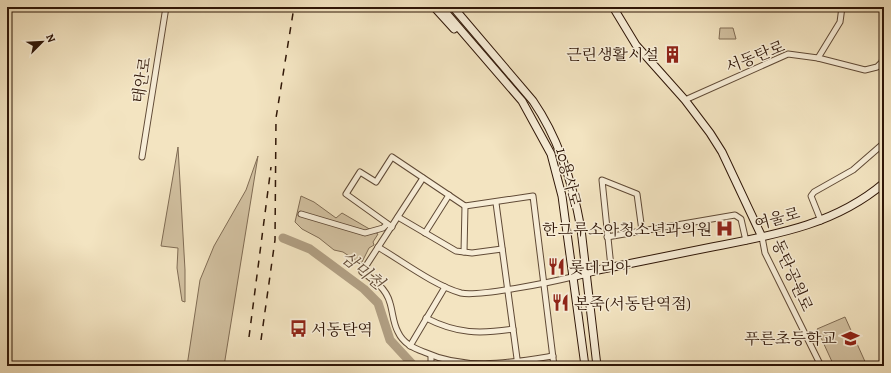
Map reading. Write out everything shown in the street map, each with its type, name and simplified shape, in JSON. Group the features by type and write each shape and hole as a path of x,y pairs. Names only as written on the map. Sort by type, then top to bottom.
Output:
{"street":[{"name":"태안로","path":"142,157 166,7"},
{"path":"434,7 470,46 479,53"},
{"name":"10용사로","path":"441,7 522,102 551,154 562,196 585,366"},
{"name":"10용사로","path":"446,7 476,40 486,47"},
{"name":"10용사로","path":"453,7 533,101 552,132 578,208 598,366"},
{"path":"613,7 636,45 685,100 722,152 762,237"},
{"path":"818,58 840,22 842,7"},
{"path":"883,63 884,51"},
{"name":"서동탄로","path":"685,100 788,54 818,58 865,70 877,67 883,63"},
{"path":"821,221 811,196 814,192 853,170 884,143"},
{"path":"390,225 346,194 360,172 376,182 392,157 465,206 496,203 533,196 554,366"},
{"path":"423,178 398,217 390,225 362,272 383,288 391,304 397,332 402,340 410,346 431,356 457,363 483,365 518,364 553,356"},
{"path":"611,267 602,180 638,194 642,231"},
{"name":"여울로","path":"572,276 762,237 821,221 854,206 884,183"},
{"path":"425,233 449,195"},
{"path":"496,203 518,364"},
{"path":"464,252 465,206"},
{"path":"301,214 365,232 390,225"},
{"path":"607,236 734,215 741,219 746,240"},
{"path":"398,217 456,250 472,253 502,249"},
{"name":"동탄공원로","path":"762,237 765,253 821,366"},
{"path":"378,247 445,287 462,293 470,294 572,276"},
{"path":"410,346 445,287"},
{"path":"426,318 437,324 484,333 513,329"},
{"path":"431,356 431,366"}],"shaded area":[{"path":"720,28 733,28 736,39 719,39"},
{"path":"178,147 185,270 185,302 182,301 177,268 178,248 161,246"},
{"path":"258,156 224,366 187,366 200,280 214,246 246,190"},
{"path":"301,196 314,202 336,218 342,213 378,234 373,242 374,245 369,248 361,264 343,252 334,250 319,238 302,229 295,222"},
{"path":"845,317 867,366 834,366 817,329"}],"waterway":[{"name":"삼미천","path":"283,238 310,249 364,289 378,303 390,340 414,366"}],"railway":[{"path":"261,340 275,240 276,118 294,7"},
{"path":"249,337 271,167"}],"place":[{"name":"근린생활시설","path":"672,54"},
{"name":"한그루소아청소년과의원","path":"725,229"},
{"name":"롯데리아","path":"556,267"},
{"name":"본죽(서동탄역점)","path":"561,303"},
{"name":"서동탄역","path":"298,329"},
{"name":"푸른초등학교","path":"850,338"}]}
